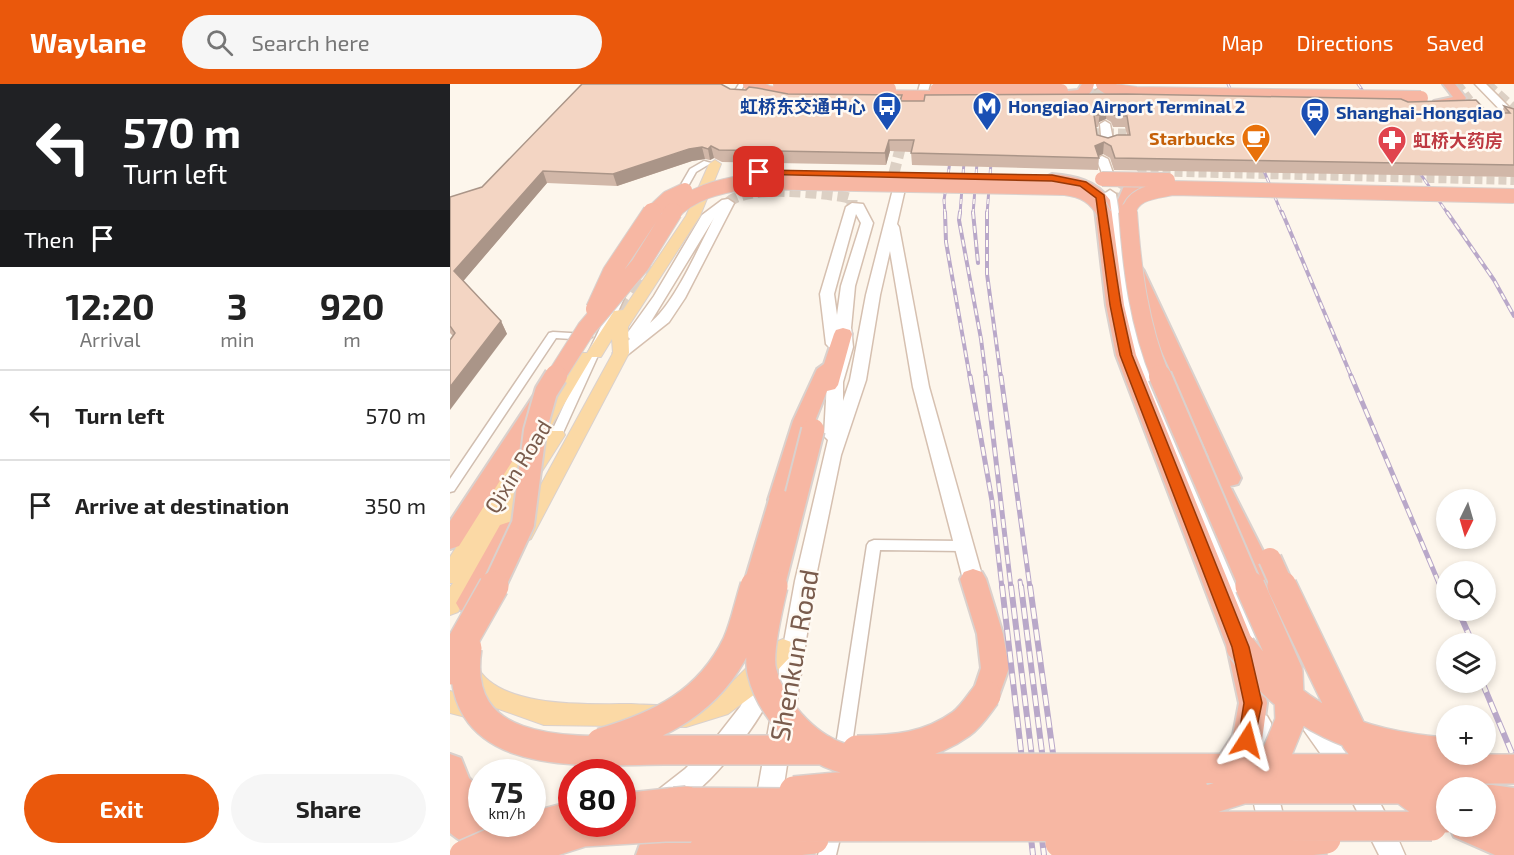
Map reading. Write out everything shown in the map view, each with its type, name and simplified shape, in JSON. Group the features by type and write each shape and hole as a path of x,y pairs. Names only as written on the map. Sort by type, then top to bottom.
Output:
{"highway":[{"path":"780,84 801,88 1061,91 1094,84 1114,91 1136,94 1421,98 1448,95 1450,91 1447,84"},
{"path":"1046,97 1082,93 1094,84"},
{"path":"1094,84 1106,92 1125,90"},
{"path":"747,91 790,96 1012,99 1125,90 1440,105 1454,103 1460,98 1460,95 1447,84"},
{"path":"450,540 546,392 581,333 603,287 653,210 668,198 713,180 742,174 771,172 1514,188"},
{"path":"1052,178 1075,182 1094,190 1107,204 1115,305 1126,355 1249,651 1253,666 1271,686 1324,723 1369,741 1414,751 1436,752"},
{"path":"1167,180 1146,182 1129,189 1126,200 1132,264 1144,330 1159,374 1193,457 1288,672"},
{"path":"581,333 640,265 676,208 700,195 736,183 1070,188 1107,204"},
{"path":"1127,216 1129,207 1136,198 1150,192 1173,188 1514,196"},
{"path":"1132,264 1213,444 1356,740 1383,774 1436,814"},
{"path":"673,802 1080,806 1195,804 1243,789 1274,760 1290,721 1288,672 1274,616 1255,559 1204,456 1150,327"},
{"path":"579,749 642,731 685,707 719,676 738,642 804,421 844,340"},
{"path":"826,379 770,601 764,630 761,670 776,708 803,736 838,758 898,768 1514,769"},
{"path":"546,392 535,431 523,524 496,582 462,631 466,693 483,721 511,739 544,747 579,749 884,750 925,744 963,723 986,695 995,668 990,634 973,579"},
{"path":"450,670 462,631 509,531"},
{"path":"1255,559 1295,615"},
{"path":"1090,828 1159,814 1191,798 1225,775 1247,740 1253,703 1249,651"},
{"path":"1334,695 1385,749 1415,771 1436,782"},
{"path":"1496,754 1514,754"},
{"path":"450,768 458,788 468,801"},
{"path":"636,806 837,788 1436,788"},
{"path":"1496,788 1514,788"},
{"path":"1496,801 1514,803"},
{"path":"450,812 468,828"},
{"path":"546,832 665,827 1090,828 1436,823"},
{"path":"711,854 823,838 1255,847 1436,824"},
{"path":"1496,825 1514,825"},
{"path":"464,855 523,829 558,826"},
{"path":"503,837 535,853 560,855"},
{"path":"1491,837 1514,847"},
{"path":"652,855 745,855"}],"main road":[{"path":"747,91 761,84"},
{"path":"916,84 916,102 925,84"},
{"path":"1480,84 1512,116 1489,84"},
{"path":"1100,124 1104,145"},
{"path":"1106,159 1107,173"},
{"path":"651,266 705,163"},
{"path":"621,353 620,327 693,216 705,163"},
{"name":"Qixin Road","path":"450,574 593,351 618,320 705,163"},
{"path":"896,191 893,228 921,387 973,579"},
{"name":"Shenkun Road","path":"867,334 863,322 864,291 896,191"},
{"name":"Shenkun Road","path":"759,855 805,580 832,455 858,380 873,295 896,191"},
{"path":"557,715 505,703 480,688 468,677 467,656 476,625 621,353 661,296 706,218 727,203 678,298 664,319 621,353"},
{"name":"Shenkun Road","path":"826,379 834,344 827,294 855,207 867,223 848,286 844,340 835,382 832,455"},
{"path":"844,340 864,291"},
{"path":"509,531 544,472 581,425"},
{"path":"544,472 556,435"},
{"path":"450,606 556,435"},
{"path":"636,816 648,812 692,778 736,731 764,690 783,649 805,580"},
{"path":"450,702 464,707 505,714 686,716 719,706 746,687 783,649"},
{"path":"1249,651 1328,741 1369,803 1392,855"},
{"path":"1249,651 1264,803 1277,840 1286,855"},
{"path":"1259,758 1267,742 1286,731 1308,734 1328,741"},
{"path":"636,826 698,834 711,854"},
{"path":"516,855 558,836"}],"street":[{"path":"742,84 747,91"},
{"path":"681,189 705,163"},
{"path":"556,435 624,280 668,206 678,198 693,171 705,163"},
{"path":"450,488 552,335 594,330 606,299 624,280 664,216"},
{"path":"581,333 590,337 593,351"},
{"path":"827,855 834,833 835,809 874,545 963,546"}],"building":[{"path":"582,84 721,84 730,89 746,90 749,87 788,94 902,95 900,101 924,101 925,95 1127,94 1401,99 1408,102 1476,100 1488,113 1510,113 1504,106 1514,109 1514,165 1115,158 1111,146 1104,142 1095,146 1099,158 911,153 914,140 889,140 885,153 719,150 711,146 708,149 702,147 689,149 613,174 543,171 454,271 501,321 450,387 450,340 455,333 450,326 450,197 482,187","holes":["1107,108 1114,115 1127,116 1130,135 1108,138 1097,135 1094,115 1099,115 1100,111"]}],"tunnel":[{"path":"1458,84 1470,100 1467,106 1459,108"},
{"path":"1486,84 1514,109"},
{"path":"1095,86 1101,102"},
{"path":"890,189 905,129"},
{"path":"1082,132 1142,133"},
{"path":"1122,213 1120,193 1128,181 1140,172 1514,181"},
{"path":"728,203 750,193 784,191 845,197 852,199 852,207"},
{"path":"603,331 651,266"}],"railway":[{"path":"958,111 962,84"},
{"path":"970,111 973,84"},
{"path":"982,111 985,84"},
{"path":"995,111 998,84"},
{"path":"1228,84 1240,112"},
{"path":"1358,84 1377,111"},
{"path":"945,214 944,200 952,149"},
{"path":"960,214 965,149"},
{"path":"973,213 978,150"},
{"path":"987,214 992,150"},
{"path":"1259,159 1282,214"},
{"path":"1413,163 1448,214"},
{"path":"945,212 946,242 970,378"},
{"path":"960,212 959,220 986,378"},
{"path":"1282,212 1352,378"},
{"path":"1447,212 1494,280 1514,316"},
{"path":"973,213 978,263"},
{"path":"987,214 987,274 1001,378"},
{"path":"970,376 992,501 1002,588"},
{"path":"986,376 1011,588"},
{"path":"1001,376 1030,588"},
{"path":"1351,376 1436,576"},
{"path":"1020,581 1021,588"},
{"path":"1002,586 1033,855"},
{"path":"1011,586 1044,855"},
{"path":"1021,586 1055,855"},
{"path":"1030,586 1067,855"},
{"path":"1463,621 1468,633"},
{"path":"1487,693 1514,758"}],"place":[{"name":"虹桥东交通中心","path":"887,132"},
{"name":"Hongqiao Airport Terminal 2","path":"987,132"},
{"name":"Shanghai-Hongqiao","path":"1315,138"},
{"name":"Starbucks","path":"1256,164"},
{"name":"虹桥大药房","path":"1392,166"}],"route":[{"path":"759,172 1052,178 1083,184 1101,196 1115,305 1126,355 1241,647 1253,703 1247,740"}]}
